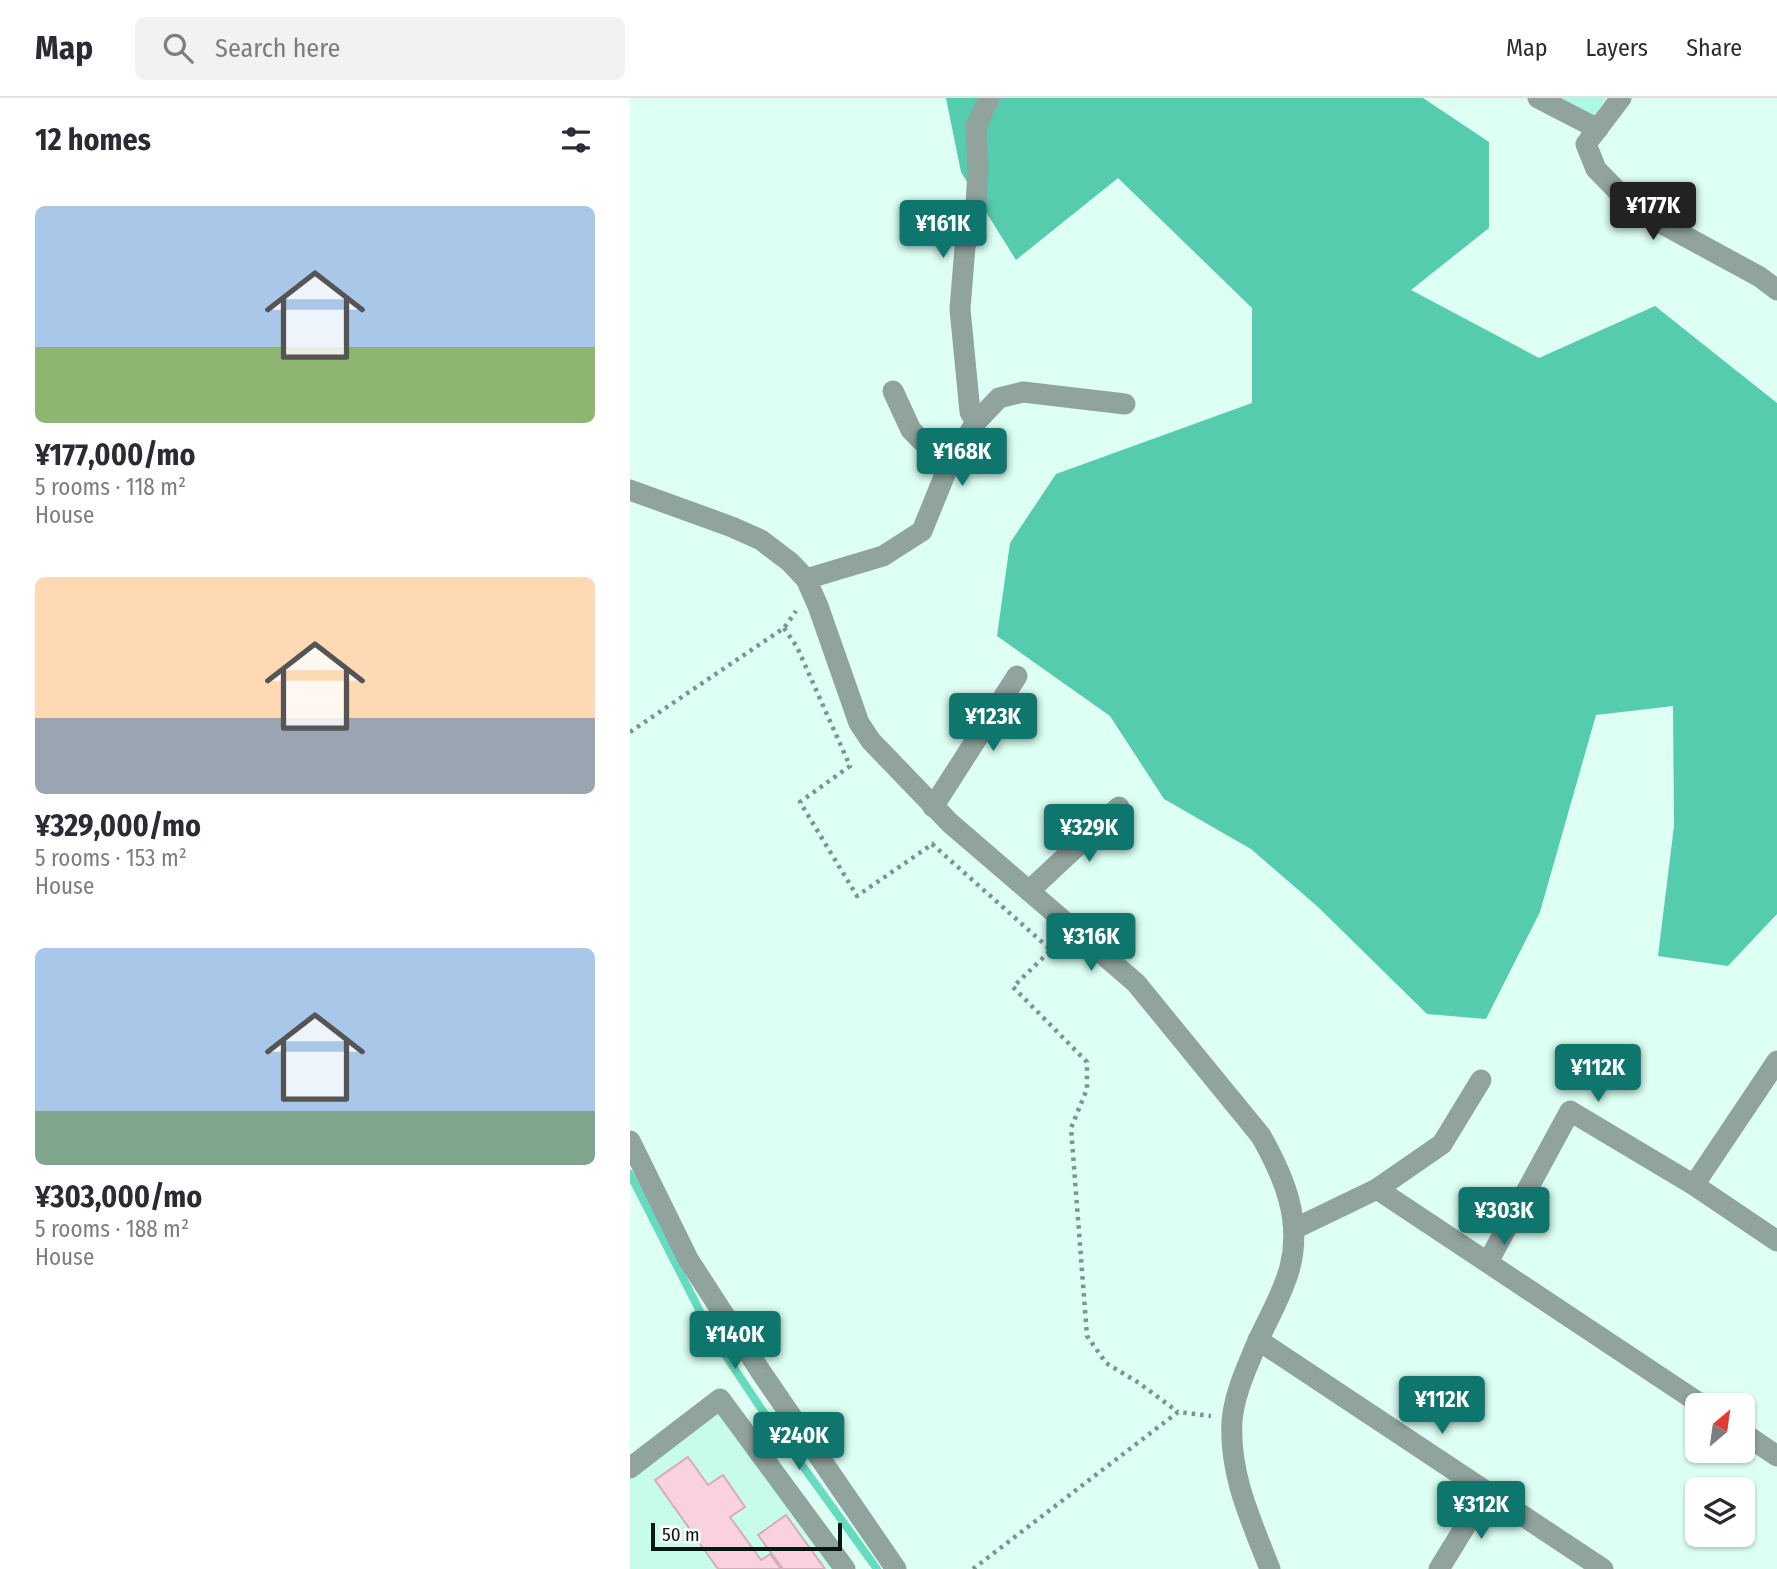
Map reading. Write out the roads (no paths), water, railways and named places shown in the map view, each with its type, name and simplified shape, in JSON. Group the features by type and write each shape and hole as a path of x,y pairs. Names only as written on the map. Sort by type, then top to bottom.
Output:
{"street":[{"path":"976,422 970,412 960,309 965,247 976,206 976,127 989,98"},
{"path":"1538,98 1598,129"},
{"path":"1621,98 1586,144 1596,169 1635,209 1760,276 1777,290"},
{"path":"893,391 911,430 948,467"},
{"path":"806,579 883,556 922,531 948,467 976,422 999,398 1023,391 1125,404"},
{"path":"630,490 733,527 761,541 790,562 806,579 859,723 871,741 950,823 1136,984 1261,1136 1277,1164 1290,1197 1294,1229 1290,1267 1241,1382 1232,1419 1232,1457 1238,1489 1270,1569"},
{"path":"933,807 1017,676"},
{"path":"1029,891 1119,807"},
{"path":"1694,1185 1777,1061"},
{"path":"1294,1229 1377,1189 1442,1144 1481,1080"},
{"path":"1488,1262 1570,1111 1694,1185 1777,1241"},
{"path":"630,1141 688,1259 761,1372 896,1569"},
{"path":"1377,1189 1685,1394"},
{"path":"1258,1340 1603,1569"},
{"path":"630,1468 720,1399 845,1569"},
{"path":"1755,1441 1777,1456"},
{"path":"1440,1569 1487,1491"}],"waterway":[{"path":"630,1174 712,1335 760,1407 877,1569"}]}
